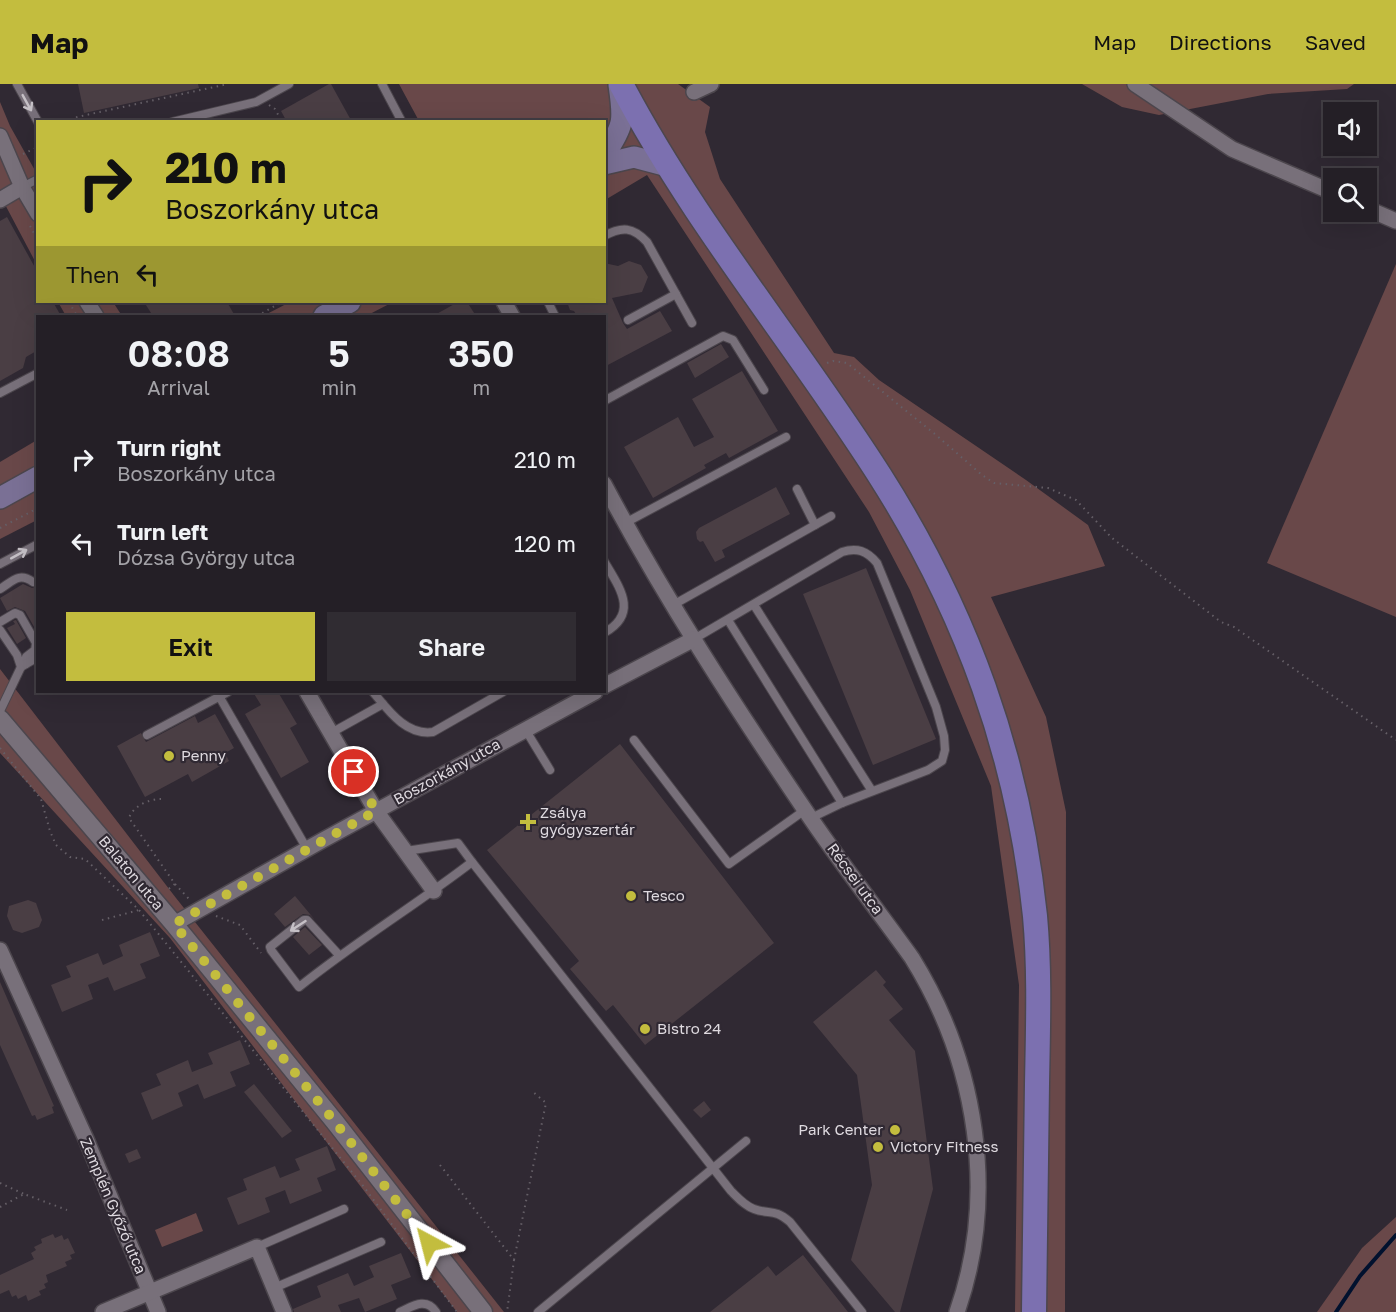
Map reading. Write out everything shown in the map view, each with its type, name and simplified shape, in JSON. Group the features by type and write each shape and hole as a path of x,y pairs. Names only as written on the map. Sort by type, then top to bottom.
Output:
{"main road":[{"path":"620,84 668,166 812,374 880,477 936,572 985,686 1025,841 1035,919 1039,987 1034,1312"},
{"path":"606,151 619,132 622,123 623,107 620,84"},
{"path":"606,163 651,138"},
{"path":"606,164 634,157 668,166"},
{"path":"326,315 349,303"},
{"path":"0,498 36,478"}],"street":[{"path":"694,92 711,84"},
{"path":"1136,84 1232,149 1323,188"},
{"path":"0,136 22,187 36,211"},
{"path":"0,200 22,187"},
{"path":"1377,213 1396,221"},
{"name":"Récsei utca","path":"606,488 694,639 808,814 912,958 945,1020 964,1077 976,1136 979,1194 973,1251 957,1312"},
{"path":"606,685 694,639"},
{"path":"308,693 376,811 434,891"},
{"name":"Boszorkány utca","path":"174,924 593,693"},
{"name":"Balaton utca","path":"0,719 147,905 174,924 335,1122 483,1312"},
{"name":"Zemplén Győző utca","path":"0,950 86,1139 149,1292 257,1247"},
{"path":"257,1247 284,1312"},
{"path":"103,1312 149,1292 158,1312"}],"lane":[{"path":"17,84 37,120"},
{"path":"181,120 237,107 260,99 289,84"},
{"path":"381,84 401,120"},
{"path":"22,187 36,180"},
{"path":"606,235 620,228 640,234 647,242 692,322"},
{"path":"628,321 676,294"},
{"path":"606,400 723,336 733,340 764,390"},
{"path":"0,393 36,374"},
{"path":"625,523 786,436"},
{"path":"797,489 815,525"},
{"path":"673,605 831,516"},
{"path":"0,564 36,545"},
{"path":"634,740 729,864 808,814 928,771 942,761 945,750 944,736 936,707 877,563 862,550 847,550 694,639"},
{"path":"606,565 622,593 625,606 617,624 606,632"},
{"path":"0,589 20,576 33,582"},
{"path":"754,605 872,791"},
{"path":"0,622 15,613 20,615 36,643"},
{"path":"728,620 842,803"},
{"path":"0,630 24,666"},
{"path":"0,711 24,666 26,657 36,648"},
{"path":"24,666 36,658"},
{"path":"147,735 226,693"},
{"path":"374,693 403,724 427,733 433,732 500,693"},
{"path":"219,696 307,849"},
{"path":"331,733 383,704"},
{"path":"525,729 550,770"},
{"path":"405,851 458,843 731,1191 746,1205 756,1210 776,1212 790,1222 862,1312"},
{"path":"339,955 307,920 270,947 299,987 339,955 434,891 472,862"},
{"path":"538,1312 746,1141"},
{"path":"257,1247 344,1209"},
{"path":"274,1288 381,1242"},
{"path":"400,1312 423,1303 430,1305 436,1312"}],"path":[{"path":"74,120 77,117 228,84"},
{"path":"260,99 275,109 281,120"},
{"path":"259,315 280,303"},
{"path":"812,374 833,361 848,363 994,483 1048,488 1076,500 1112,538 1221,622 1234,627 1396,740"},
{"path":"0,528 36,509"},
{"path":"0,748 41,799 56,845 70,857 85,859 147,905 458,1312"},
{"path":"161,800 148,800 133,811 129,818 175,884 199,910 240,925 267,960"},
{"path":"102,920 147,905 175,884"},
{"path":"507,1312 514,1260 546,1103 533,1092"},
{"path":"441,1165 514,1260"},
{"path":"0,1183 67,1209"},
{"path":"0,1207 24,1194"}],"shaded area":[{"path":"399,84 678,84 710,107 705,132 720,179 834,353 854,357 879,380 1088,525 1105,566 991,597 1046,717 1066,812 1065,1312 1015,1312 1019,985 991,786 910,590 869,512 647,175 606,199 606,120 418,120"},
{"path":"1082,84 1354,84 1347,89 1268,94 1159,115 1122,107"},
{"path":"0,102 10,126 36,172 36,263 0,195"},
{"path":"1396,264 1396,617 1267,563"},
{"path":"59,303 114,303 121,315 65,315"},
{"path":"288,303 391,303 368,315 265,315"},
{"path":"36,441 36,521 0,539 0,462"},
{"path":"0,669 176,898 504,1312 457,1312 170,938 0,753"},
{"path":"196,1213 203,1231 162,1247 155,1230"},
{"path":"1396,1217 1396,1312 1317,1312 1362,1248"}],"building":[{"path":"78,84 198,84 199,88 84,113"},
{"path":"331,84 351,120 286,120 281,111"},
{"path":"7,217 36,269 36,303 54,303 60,315 36,315 36,351 26,357 23,368 0,381 0,221"},
{"path":"629,261 641,265 648,277 642,292 612,298 627,329 660,311 672,331 606,366 606,315 576,315 570,310 567,303 606,303 606,263 618,266"},
{"path":"145,303 228,303 234,315 152,315"},
{"path":"456,303 468,303 475,315 435,315"},
{"path":"721,344 729,357 695,378 687,363"},
{"path":"742,371 778,431 729,458 726,453 704,465 706,468 653,498 624,447 678,417 694,447 714,437 692,399"},
{"path":"776,487 790,514 722,550 725,557 715,562 703,541 700,542 697,539 696,532 699,528"},
{"path":"866,568 936,739 873,765 803,594"},
{"path":"23,584 32,588 36,587 36,630 25,611 15,607 7,611 0,598"},
{"path":"16,620 26,638 17,644 7,628 15,624 13,621"},
{"path":"254,693 279,693 297,724 290,728 309,762 281,778 245,714 261,705"},
{"name":"Penny","path":"215,714 234,748 225,753 229,761 192,782 188,774 145,797 117,746 141,733 146,742 195,716 198,723"},
{"name":"Tesco","path":"620,744 774,943 645,1045 613,1005 606,1011 570,969 579,961 487,850"},
{"path":"295,896 315,920 310,915 303,914 285,927 274,914"},
{"path":"28,900 36,903 42,920 39,927 22,933 13,930 7,916 9,906"},
{"path":"305,927 322,945 309,955 293,937"},
{"path":"150,932 160,956 140,964 146,978 114,991 108,977 88,985 93,999 62,1012 51,985 71,977 66,966 98,953 103,965 123,956 119,945"},
{"name":"Park Center","path":"876,970 886,982 883,985 903,1009 889,1020 915,1051 933,1189 900,1312 895,1312 851,1260 872,1185 857,1075 813,1022"},
{"path":"0,982 54,1106 52,1107 54,1113 37,1120 35,1115 32,1116 0,1045"},
{"path":"240,1040 250,1064 230,1072 236,1086 204,1099 198,1084 178,1093 183,1106 152,1120 141,1093 161,1085 156,1074 188,1060 192,1072 213,1064 208,1053"},
{"path":"254,1084 292,1131 282,1138 244,1092"},
{"path":"704,1101 711,1110 701,1118 693,1110"},
{"path":"327,1146 336,1170 317,1178 322,1191 290,1204 285,1190 265,1198 270,1212 238,1225 227,1198 247,1190 243,1179 275,1166 280,1178 300,1170 295,1159"},
{"path":"137,1149 141,1158 129,1163 125,1154"},
{"path":"53,1234 55,1238 62,1235 64,1240 68,1238 75,1253 70,1255 72,1259 65,1262 67,1266 46,1275 48,1282 44,1284 46,1288 39,1291 41,1295 28,1301 26,1295 18,1299 16,1295 12,1297 9,1290 0,1294 0,1275 34,1259 31,1253 36,1250 34,1247 42,1243 41,1239"},
{"path":"401,1253 411,1277 391,1285 397,1299 365,1312 359,1298 338,1305 341,1312 294,1312 293,1309 321,1297 317,1286 348,1273 354,1286 374,1277 369,1266"},
{"path":"803,1255 848,1312 710,1312 768,1266 776,1276"}],"waterway":[{"path":"1336,1312 1360,1276 1396,1235"}],"place":[{"name":"Penny","path":"169,756"},
{"name":"Zsálya gyógyszertár","path":"528,822"},
{"name":"Tesco","path":"631,896"},
{"name":"Bistro 24","path":"645,1029"},
{"name":"Park Center","path":"895,1130"},
{"name":"Victory Fitness","path":"878,1147"}],"route":[{"path":"354,772 376,811 174,924 335,1122 429,1243"}]}
